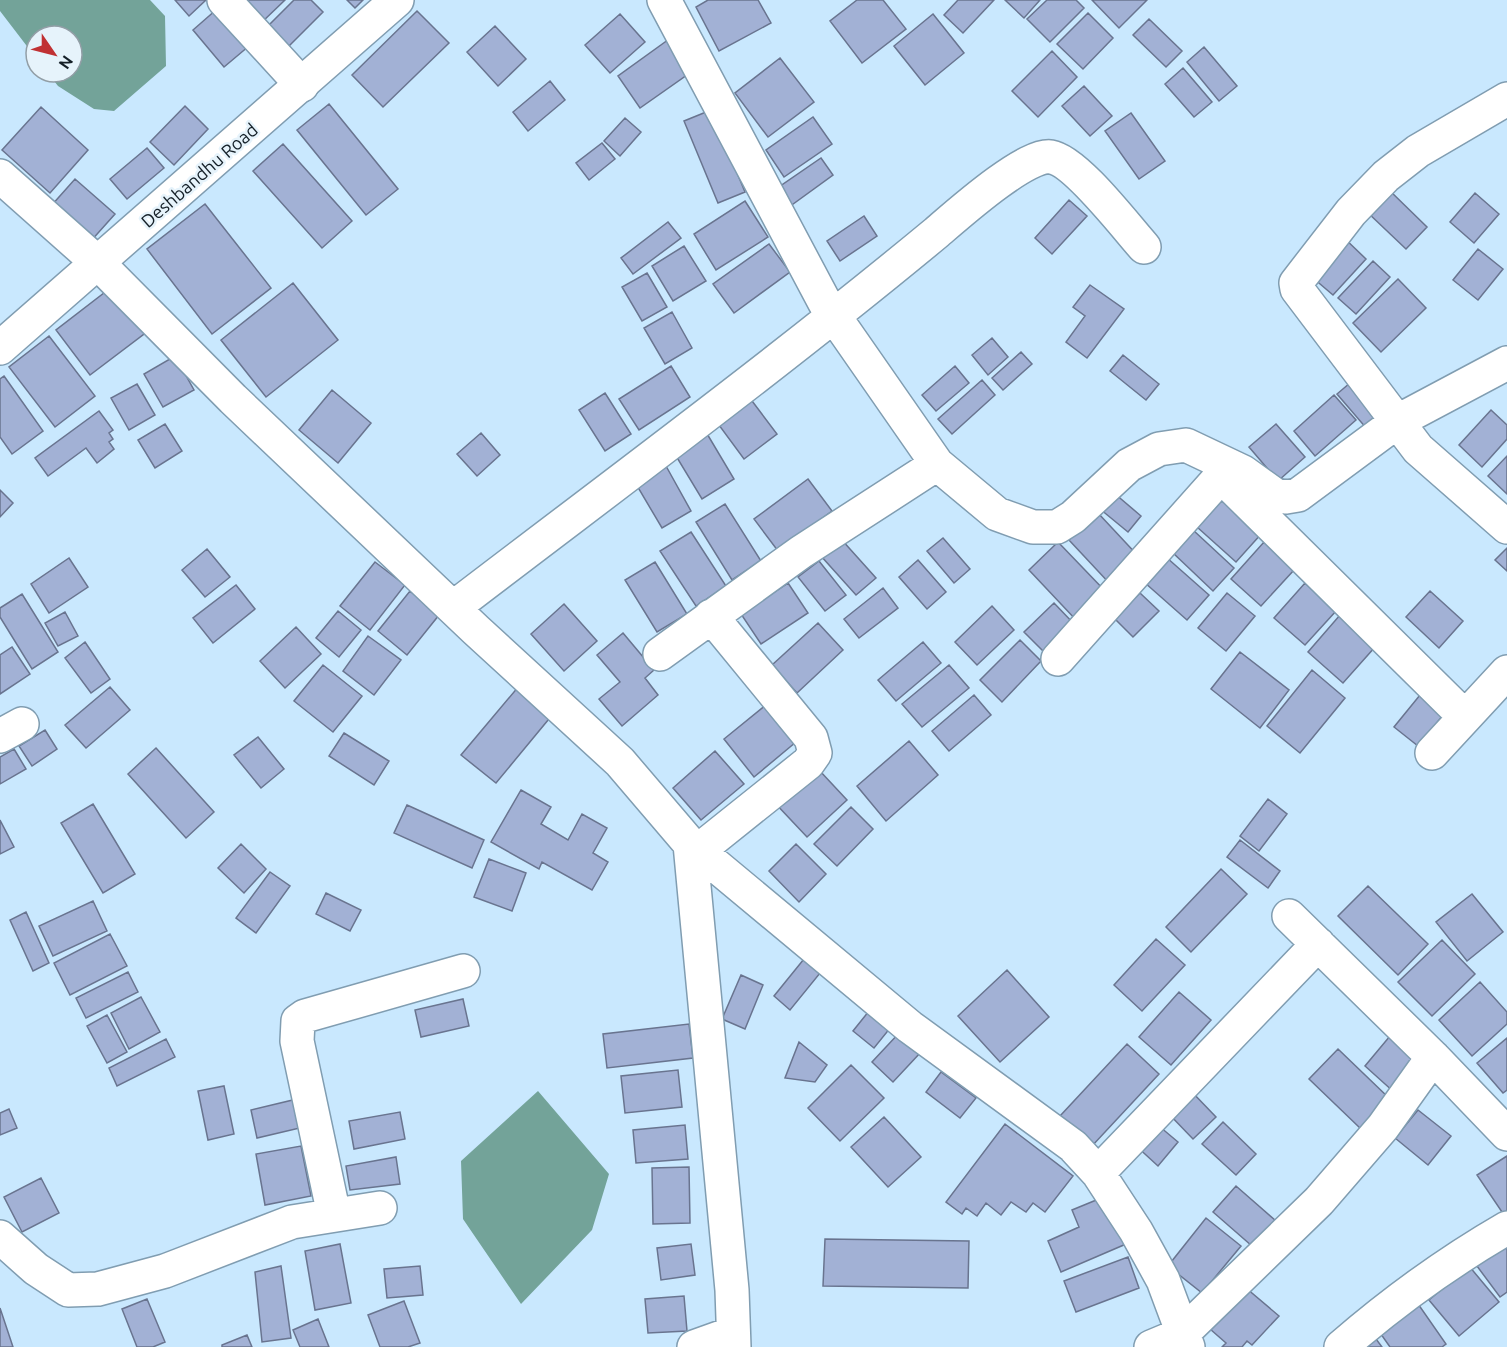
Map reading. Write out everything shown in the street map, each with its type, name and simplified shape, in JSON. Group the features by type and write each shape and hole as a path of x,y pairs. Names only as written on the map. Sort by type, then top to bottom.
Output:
{"street":[{"path":"224,0 302,85"},
{"name":"Deshbandhu Road","path":"0,348 397,0"},
{"path":"664,0 825,303 937,464 997,514 1034,527 1057,527 1073,518 1129,465 1159,449 1186,445 1226,471 1465,717"},
{"path":"1507,99 1418,151 1386,176 1351,212 1296,283 1297,289 1418,449 1507,527"},
{"path":"453,608 834,317 992,187 1034,161 1050,157 1066,162 1088,183 1144,247"},
{"path":"0,176 98,263 233,399 453,608 620,762 694,848 910,1027 1073,1146 1098,1173 1136,1231 1163,1280 1185,1340"},
{"path":"1226,471 1244,472 1275,495 1286,497 1298,495 1398,421 1507,363"},
{"path":"660,654 801,552 937,464"},
{"path":"1058,659 1226,471"},
{"path":"694,848 808,763 814,753 811,738 711,616"},
{"path":"1432,753 1507,672"},
{"path":"694,848 732,1290 733,1340 694,1347"},
{"path":"1289,916 1433,1057 1507,1134"},
{"path":"1098,1173 1318,944"},
{"path":"334,1215 297,1041 298,1021 305,1016 463,971"},
{"path":"1150,1347 1185,1340 1319,1201 1383,1127 1433,1057"},
{"path":"0,1237 36,1269 68,1290 98,1289 165,1271 292,1222 380,1208"},
{"path":"1341,1347 1381,1312 1467,1251 1507,1228"}],"shaded area":[{"path":"0,0 150,0 165,16 166,66 114,111 94,109 56,84 84,84 84,24 24,24 24,42 0,11"},
{"path":"538,1091 609,1174 592,1230 521,1304 463,1219 461,1161"}],"building":[{"path":"175,0 206,0 189,16"},
{"path":"236,0 285,0 260,24"},
{"path":"294,0 311,0 323,12 285,50 264,30"},
{"path":"347,0 363,0 355,8"},
{"path":"708,0 758,0 771,23 719,51 696,7"},
{"path":"857,0 883,0 906,29 862,63 830,21"},
{"path":"958,0 994,0 963,33 944,15"},
{"path":"1005,0 1040,0 1024,18"},
{"path":"1047,0 1076,0 1084,8 1050,42 1027,19"},
{"path":"1092,0 1147,0 1119,28"},
{"path":"217,9 249,46 224,67 193,30"},
{"path":"417,11 449,43 383,107 352,75"},
{"path":"1088,13 1113,38 1083,69 1057,44"},
{"path":"620,14 645,42 610,73 585,45"},
{"path":"933,14 964,53 925,85 894,46"},
{"path":"1149,19 1182,51 1166,67 1133,35"},
{"path":"495,26 526,59 498,86 467,52"},
{"path":"672,37 694,70 640,108 618,76"},
{"path":"1204,47 1237,86 1219,101 1187,62"},
{"path":"1052,51 1077,77 1038,117 1012,91"},
{"path":"780,58 814,102 768,137 735,93"},
{"path":"1183,68 1212,102 1194,117 1165,84"},
{"path":"550,81 565,100 528,131 513,112"},
{"path":"1084,86 1112,116 1090,136 1062,106"},
{"path":"329,104 398,189 366,215 297,130"},
{"path":"185,106 208,129 174,165 150,142"},
{"path":"41,107 88,150 50,193 2,150"},
{"path":"711,110 745,192 718,203 684,121"},
{"path":"1131,113 1165,161 1139,179 1105,131"},
{"path":"813,117 832,144 784,177 766,150"},
{"path":"625,118 641,132 620,156 604,141"},
{"path":"602,143 615,159 589,180 576,163"},
{"path":"283,144 352,221 322,248 253,171"},
{"path":"147,148 164,168 127,199 110,179"},
{"path":"821,158 833,175 789,207 776,189"},
{"path":"75,179 115,214 90,242 51,206"},
{"path":"1387,188 1427,227 1406,249 1366,211"},
{"path":"1475,193 1499,214 1474,243 1450,222"},
{"path":"1069,200 1087,216 1052,254 1035,238"},
{"path":"745,201 768,237 716,270 694,234"},
{"path":"205,204 271,288 212,334 147,249"},
{"path":"864,216 877,236 840,261 827,241"},
{"path":"668,222 681,238 633,274 621,258"},
{"path":"1340,234 1366,259 1333,295 1306,272"},
{"path":"769,244 790,272 734,313 713,284"},
{"path":"684,246 706,281 673,301 652,266"},
{"path":"1478,249 1503,269 1478,300 1453,280"},
{"path":"1373,261 1390,277 1356,314 1338,298"},
{"path":"647,273 667,307 642,321 622,287"},
{"path":"1398,279 1426,308 1381,352 1353,323"},
{"path":"293,283 338,340 266,397 221,340"},
{"path":"1090,285 1124,309 1087,358 1066,342 1085,316 1073,307"},
{"path":"113,286 148,331 90,375 56,330"},
{"path":"672,312 692,348 665,364 644,328"},
{"path":"49,336 95,396 55,427 9,367"},
{"path":"992,338 1008,357 988,375 972,355"},
{"path":"1021,352 1032,364 1003,390 992,378"},
{"path":"1123,355 1159,384 1146,400 1110,371"},
{"path":"175,356 194,390 163,407 144,374"},
{"path":"671,366 690,397 639,430 619,399"},
{"path":"955,366 969,383 936,411 922,395"},
{"path":"4,376 43,431 12,454 0,437 0,379"},
{"path":"1357,377 1385,411 1367,429 1337,394"},
{"path":"982,380 995,395 952,434 938,419"},
{"path":"137,384 155,415 129,430 111,398"},
{"path":"332,390 371,423 338,463 299,430"},
{"path":"605,393 631,434 605,451 579,410"},
{"path":"746,393 777,434 744,459 713,417"},
{"path":"1334,395 1356,420 1315,456 1294,431"},
{"path":"1491,410 1507,425 1507,439 1482,467 1459,445"},
{"path":"99,411 113,430 109,433 113,439 109,442 114,449 97,463 86,448 48,476 35,458"},
{"path":"165,424 182,451 155,468 138,440"},
{"path":"1276,424 1305,457 1278,481 1249,447"},
{"path":"703,427 734,479 702,499 670,446"},
{"path":"481,433 500,455 477,476 457,454"},
{"path":"1507,456 1507,494 1488,476"},
{"path":"666,466 691,511 662,528 636,484"},
{"path":"808,479 832,511 778,551 754,519"},
{"path":"0,490 13,503 0,517"},
{"path":"1114,493 1141,516 1128,532 1100,509"},
{"path":"1223,498 1262,533 1236,562 1197,527"},
{"path":"725,504 761,561 732,580 696,522"},
{"path":"1098,513 1140,558 1111,585 1069,540"},
{"path":"1193,530 1234,568 1213,591 1172,552"},
{"path":"691,532 726,586 696,606 660,551"},
{"path":"943,538 970,569 954,583 927,551"},
{"path":"841,539 876,578 856,595 821,556"},
{"path":"1058,542 1107,593 1077,621 1029,570"},
{"path":"1264,542 1294,570 1261,606 1231,579"},
{"path":"1507,548 1507,571 1495,560"},
{"path":"207,549 230,577 205,597 182,570"},
{"path":"1166,557 1209,595 1187,620 1144,582"},
{"path":"69,558 88,587 49,613 31,584"},
{"path":"918,560 946,592 927,609 899,577"},
{"path":"819,561 846,595 825,611 798,577"},
{"path":"375,562 405,585 370,630 340,606"},
{"path":"655,562 687,614 657,632 625,580"},
{"path":"788,583 808,613 761,644 741,614"},
{"path":"1305,583 1336,611 1305,645 1274,618"},
{"path":"236,585 255,609 213,643 193,618"},
{"path":"883,588 898,608 859,638 844,619"},
{"path":"410,591 439,615 407,655 378,631"},
{"path":"1430,591 1463,621 1439,648 1406,617"},
{"path":"1140,593 1159,611 1133,637 1114,618"},
{"path":"1227,593 1255,616 1226,651 1198,628"},
{"path":"22,594 58,652 32,669 0,617 0,608"},
{"path":"1054,603 1076,626 1047,655 1024,632"},
{"path":"564,604 597,641 564,671 531,634"},
{"path":"992,606 1014,630 977,665 955,642"},
{"path":"338,611 361,630 339,657 316,638"},
{"path":"65,612 78,636 58,646 45,623"},
{"path":"1340,615 1375,647 1343,683 1308,652"},
{"path":"818,623 843,650 797,693 772,665"},
{"path":"296,627 321,654 285,688 260,661"},
{"path":"623,633 654,670 645,678 658,695 622,726 599,699 620,682 597,655"},
{"path":"368,636 401,660 374,695 343,671"},
{"path":"1020,640 1041,661 1002,702 980,680"},
{"path":"85,642 110,679 91,693 65,658"},
{"path":"923,642 941,663 896,701 878,680"},
{"path":"12,647 30,674 0,694 0,655"},
{"path":"1240,652 1289,690 1260,728 1211,689"},
{"path":"323,665 362,696 333,732 294,701"},
{"path":"949,665 969,688 922,727 902,704"},
{"path":"1312,670 1345,698 1300,753 1267,726"},
{"path":"519,686 553,714 496,783 461,755"},
{"path":"110,687 130,710 86,748 65,725"},
{"path":"974,695 991,715 949,751 932,731"},
{"path":"1420,695 1444,714 1418,746 1394,727"},
{"path":"772,700 802,737 754,777 724,739"},
{"path":"45,730 57,749 32,766 19,746"},
{"path":"344,733 389,761 374,785 329,756"},
{"path":"258,737 284,769 261,788 234,755"},
{"path":"909,741 938,775 886,821 857,786"},
{"path":"156,748 214,812 186,838 128,774"},
{"path":"14,749 26,769 0,784 0,757"},
{"path":"715,751 744,784 701,820 673,788"},
{"path":"819,770 847,800 807,837 775,803"},
{"path":"521,790 551,807 541,824 568,840 582,814 607,828 593,853 608,862 592,890 542,862 539,869 491,842"},
{"path":"1268,799 1287,814 1259,851 1240,836"},
{"path":"93,804 135,874 103,893 61,823"},
{"path":"407,805 484,840 472,868 394,833"},
{"path":"851,807 873,829 837,866 814,844"},
{"path":"0,820 14,847 0,854"},
{"path":"1240,840 1280,871 1268,888 1227,857"},
{"path":"241,844 266,869 244,893 218,868"},
{"path":"796,844 826,874 799,902 769,871"},
{"path":"489,859 526,873 512,911 474,897"},
{"path":"1221,869 1247,894 1191,952 1166,927"},
{"path":"270,872 290,886 256,933 236,918"},
{"path":"1368,886 1428,944 1398,975 1338,916"},
{"path":"326,893 361,910 350,931 316,914"},
{"path":"1472,894 1503,932 1467,961 1436,922"},
{"path":"93,901 107,931 53,956 39,926"},
{"path":"26,912 49,963 33,971 10,920"},
{"path":"110,934 127,966 70,995 54,963"},
{"path":"1156,939 1185,965 1142,1011 1114,985"},
{"path":"1442,940 1475,974 1432,1016 1398,982"},
{"path":"808,954 825,967 790,1010 774,996"},
{"path":"1007,970 1049,1017 1000,1062 958,1016"},
{"path":"128,972 138,992 86,1018 76,998"},
{"path":"741,975 763,985 745,1029 722,1019"},
{"path":"1480,982 1507,1012 1507,1024 1472,1056 1439,1020"},
{"path":"1179,992 1211,1020 1171,1065 1139,1037"},
{"path":"141,997 160,1032 129,1049 111,1013"},
{"path":"463,999 469,1026 421,1037 415,1010"},
{"path":"869,1011 891,1027 874,1048 853,1031"},
{"path":"107,1015 127,1052 107,1063 87,1026"},
{"path":"689,1024 693,1058 607,1068 603,1034"},
{"path":"1395,1030 1426,1056 1395,1093 1365,1066"},
{"path":"900,1032 921,1052 893,1082 872,1062"},
{"path":"1507,1038 1507,1090 1503,1093 1477,1063"},
{"path":"166,1039 175,1057 117,1086 109,1068"},
{"path":"799,1042 827,1065 815,1082 785,1078"},
{"path":"1127,1044 1159,1074 1092,1146 1060,1116"},
{"path":"1338,1049 1390,1099 1361,1129 1309,1079"},
{"path":"851,1065 884,1098 840,1141 808,1108"},
{"path":"678,1070 682,1107 625,1113 621,1076"},
{"path":"941,1072 976,1098 960,1118 926,1092"},
{"path":"224,1086 234,1134 208,1140 198,1091"},
{"path":"1190,1090 1216,1117 1193,1139 1167,1112"},
{"path":"297,1099 304,1127 257,1138 251,1110"},
{"path":"9,1109 17,1128 0,1135 0,1113"},
{"path":"1418,1110 1451,1136 1428,1165 1395,1138"},
{"path":"400,1112 405,1139 354,1149 349,1121"},
{"path":"884,1117 921,1157 888,1187 851,1147"},
{"path":"1153,1121 1178,1142 1158,1166 1134,1144"},
{"path":"1223,1122 1256,1154 1236,1175 1202,1144"},
{"path":"1005,1124 1073,1176 1045,1212 1033,1203 1026,1212 1011,1202 1001,1215 986,1203 977,1216 966,1208 962,1214 946,1202"},
{"path":"685,1125 688,1159 636,1163 633,1130"},
{"path":"301,1146 311,1196 265,1205 256,1154"},
{"path":"1507,1156 1507,1213 1504,1215 1477,1175"},
{"path":"396,1157 400,1184 350,1190 346,1166"},
{"path":"689,1167 690,1223 653,1224 652,1168"},
{"path":"41,1178 59,1213 22,1232 4,1197"},
{"path":"1236,1186 1275,1220 1252,1246 1213,1212"},
{"path":"1106,1196 1126,1244 1061,1272 1048,1241 1079,1227 1072,1210"},
{"path":"1206,1218 1241,1246 1202,1293 1168,1266"},
{"path":"1507,1231 1507,1292 1500,1297 1471,1258"},
{"path":"825,1239 969,1241 968,1288 823,1286"},
{"path":"340,1244 351,1303 315,1310 305,1251"},
{"path":"691,1244 695,1275 661,1280 657,1248"},
{"path":"1128,1257 1139,1288 1076,1312 1064,1281"},
{"path":"281,1266 291,1338 262,1342 255,1272"},
{"path":"420,1266 423,1295 387,1298 384,1269"},
{"path":"1469,1266 1499,1302 1459,1336 1429,1300"},
{"path":"1246,1288 1279,1316 1252,1345 1247,1341 1242,1347 1222,1347 1226,1343 1210,1329"},
{"path":"684,1296 687,1331 648,1333 645,1299"},
{"path":"147,1299 165,1342 153,1347 137,1347 122,1309"},
{"path":"404,1301 420,1343 408,1347 380,1347 368,1315"},
{"path":"1416,1301 1446,1344 1442,1347 1390,1347 1378,1330"},
{"path":"0,1308 13,1347 0,1347"},
{"path":"318,1319 329,1347 300,1347 293,1330"},
{"path":"247,1335 252,1347 222,1347 222,1345"},
{"path":"1376,1339 1382,1347 1366,1347"}]}
